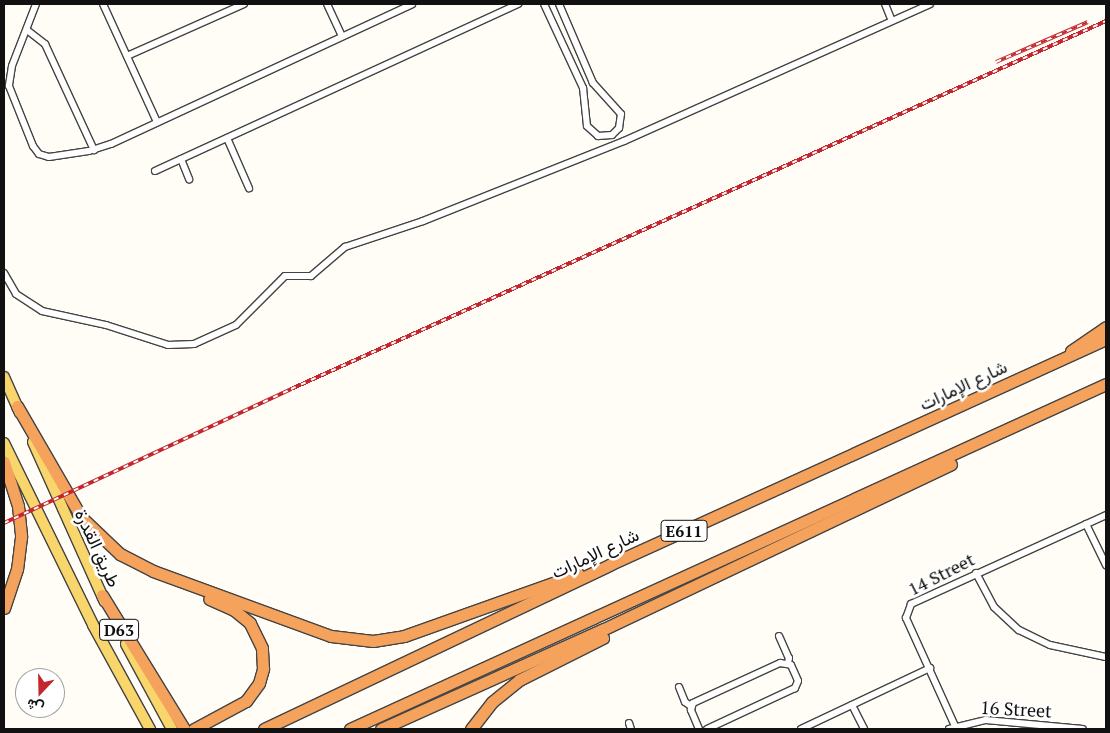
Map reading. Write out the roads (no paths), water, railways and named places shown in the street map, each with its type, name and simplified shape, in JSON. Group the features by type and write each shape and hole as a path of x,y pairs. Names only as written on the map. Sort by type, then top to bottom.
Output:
{"highway":[{"path":"1066,357 1080,342 1106,327"},
{"name":"شارع الإمارات","path":"264,729 611,564 1106,339"},
{"path":"381,729 595,633 1034,425 1104,385"},
{"name":"E611","path":"350,729 1104,385"},
{"path":"18,406 72,501 93,531 120,554 166,575 240,614 254,629 262,648 263,669 251,696 235,710 194,729"},
{"path":"4,462 18,506 21,537 17,569 4,608"},
{"path":"471,729 492,702 528,674 765,561 842,516"},
{"path":"166,575 331,636 373,641 414,634 533,588 611,564"},
{"path":"102,595 138,650 184,729"}],"main road":[{"name":"طريق القدرة","path":"4,377 102,595 172,729"},
{"name":"D63","path":"4,443 50,537 150,729"}],"street":[{"path":"36,4 12,66 9,86 32,146 39,154 49,157 94,150 410,4"},
{"path":"102,4 157,122"},
{"path":"127,56 244,4"},
{"path":"327,4 342,36"},
{"path":"156,171 518,4"},
{"path":"543,5 582,88 587,126 598,136 612,135 619,128 621,114 595,87 559,4"},
{"path":"885,4 892,20"},
{"path":"4,273 16,294 42,312 106,325 168,345 194,344 236,326 284,276 311,276 345,248 423,220 624,141 930,4"},
{"path":"26,30 45,44 94,150"},
{"path":"227,138 250,188"},
{"path":"181,159 189,179"},
{"name":"14 Street","path":"952,728 930,668 906,618 907,610 918,599 1106,515"},
{"path":"1086,524 1106,565"},
{"path":"976,573 994,608 1019,630 1050,645 1106,657"},
{"path":"707,729 721,726 795,688 797,678 788,663 789,658 779,636"},
{"path":"691,706 780,663 788,663"},
{"path":"801,729 930,668"},
{"path":"679,687 685,702 691,706 699,729"},
{"path":"852,705 864,729"},
{"name":"16 Street","path":"952,728 986,720 1083,729"}],"railway":[{"path":"4,523 291,389 1106,21"},
{"path":"996,62 1088,22"}]}
